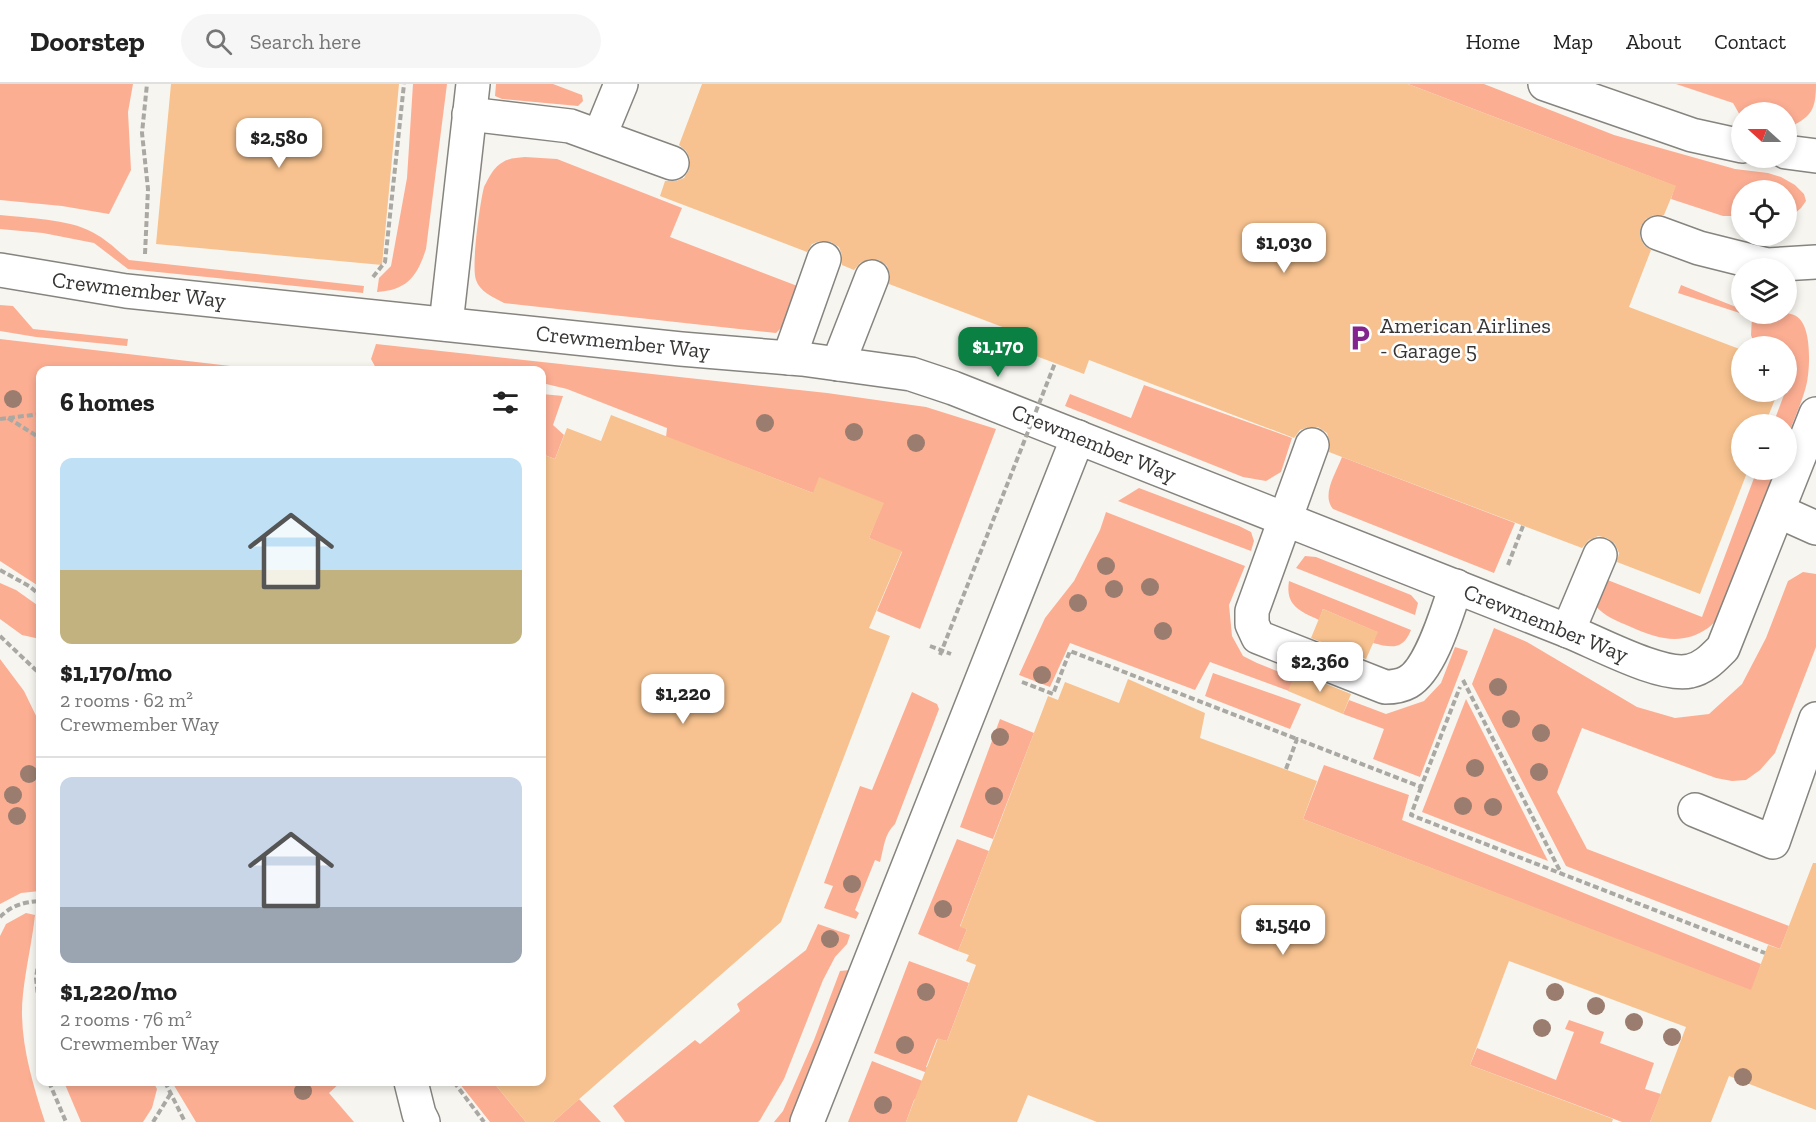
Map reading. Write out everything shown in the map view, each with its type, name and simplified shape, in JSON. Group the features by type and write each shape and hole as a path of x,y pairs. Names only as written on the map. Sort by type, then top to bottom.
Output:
{"street":[{"path":"600,135 621,84"},
{"path":"1545,84 1692,135 1731,144"},
{"path":"446,324 471,99 600,135 672,163"},
{"path":"1797,153 1816,156"},
{"path":"1658,233 1699,248 1767,265 1816,262"},
{"path":"789,358 824,259"},
{"name":"Crewmember Way","path":"0,270 126,291 789,358 911,374 953,388 1456,586 1655,668 1672,672 1689,672 1708,664 1723,648 1816,414"},
{"path":"838,364 872,277"},
{"path":"807,1122 1077,437"},
{"path":"1322,449 1293,522 1252,611 1252,624 1258,637 1385,687 1407,683 1425,666 1456,586"},
{"path":"1778,511 1816,528"},
{"path":"1568,631 1600,555"},
{"path":"1695,810 1773,842 1816,719"},
{"path":"412,1086 423,1122"}],"path":[{"path":"144,255 148,189 142,133 147,84"},
{"path":"373,277 384,262 404,84"},
{"path":"940,655 1055,363"},
{"path":"0,418 36,414"},
{"path":"6,417 36,436"},
{"path":"0,570 36,592"},
{"path":"0,636 36,670"},
{"path":"986,668 1053,694 1070,651 1297,739"},
{"path":"1463,680 1562,874"},
{"path":"1421,787 1411,815 1765,953"},
{"path":"0,917 21,903 36,901"},
{"path":"51,1086 66,1122"},
{"path":"167,1086 185,1122"},
{"path":"456,1086 484,1122"},
{"path":"154,1120 171,1093"}],"shaded area":[{"path":"0,84 133,84 128,112 131,170 109,214 62,206 0,200"},
{"path":"413,84 447,84 426,249 419,267 409,280 396,288 377,292 379,278 391,266 407,178"},
{"path":"496,84 553,84 582,95 583,101 578,106 502,99 495,96"},
{"path":"1408,84 1484,84 1614,135 1731,168 1768,173 1786,180 1731,180 1731,216 1723,216 1671,199 1675,186"},
{"path":"1676,84 1816,84 1815,100 1811,112 1797,123 1797,102 1731,102"},
{"path":"525,157 557,159 682,208 670,237 800,287 786,323 776,333 504,303 487,294 478,284 475,273 477,234 484,187 500,164 511,159"},
{"path":"1797,187 1804,194 1806,201 1797,211"},
{"path":"0,215 72,224 102,238 129,260 364,286 363,293 128,269 94,243 43,233 0,229"},
{"path":"1681,285 1731,305 1731,310 1678,293"},
{"path":"0,305 13,306 33,329 128,339 127,346 0,331"},
{"path":"1797,317 1801,321 1809,346 1809,366 1807,382 1796,414 1777,414 1781,402 1797,402 1797,336 1751,335 1752,324 1797,324"},
{"path":"0,339 230,366 36,366 36,584 0,561"},
{"path":"376,344 827,393 926,407 996,429 920,629 877,611 902,552 869,538 883,503 813,493 666,437 667,428 567,389 546,384 546,366 375,366 371,359"},
{"path":"1144,385 1292,438 1281,472 1266,481 1243,477 1065,406 1070,394 1131,418"},
{"path":"546,394 563,396 553,425 564,435 555,459 546,456"},
{"path":"1342,457 1515,523 1494,573 1333,509 1328,497 1329,491"},
{"path":"1753,480 1771,480 1723,610 1710,626 1689,637 1670,639 1616,621 1595,605 1605,579 1702,617"},
{"path":"1139,488 1251,532 1254,541 1251,551 1118,501"},
{"path":"1106,512 1245,566 1229,605 1232,636 1243,656 1294,678 1289,691 1210,662 1195,690 1070,643 1050,687 1019,675 1045,618 1074,581 1100,530"},
{"path":"1305,556 1316,557 1411,595 1418,603 1415,615 1296,568"},
{"path":"1803,572 1816,574 1816,647 1775,753 1760,770 1746,780 1732,781 1716,778 1582,728 1557,792 1587,849 1789,926 1780,949 1566,866 1472,684 1494,628 1527,642 1637,707 1675,718 1709,714 1742,684 1766,638 1788,581"},
{"path":"1289,581 1411,630 1408,637 1396,646 1386,646 1373,643 1377,632 1323,609 1319,620 1295,606 1289,596"},
{"path":"0,583 16,590 36,604 36,638 22,635 0,619"},
{"path":"1455,647 1468,651 1420,777 1373,759 1384,729 1343,714 1349,700 1386,714 1424,701 1441,683"},
{"path":"0,659 24,691 36,716 36,891 21,893 0,904"},
{"path":"1213,673 1301,704 1290,729 1205,696"},
{"path":"912,692 937,704 939,709 895,824 886,837 880,862 875,860 855,910 859,913 856,919 824,908 833,886 824,883 860,786 872,790"},
{"path":"1466,699 1548,861 1422,812"},
{"path":"1000,719 1034,733 993,839 960,827"},
{"path":"1324,765 1409,795 1402,820 1761,964 1752,991 1303,819"},
{"path":"957,839 989,851 960,926 967,929 958,951 918,934"},
{"path":"26,913 35,915 23,994 22,1026 31,1075 45,1122 0,1122 0,936 6,924"},
{"path":"818,924 850,935 847,944 835,957 823,980 784,1079 760,1120 758,1122 625,1122 613,1106 695,1040 700,1044 740,1011 737,1004 806,950"},
{"path":"909,961 969,983 947,1041 937,1039 926,1067 935,1070 933,1075 874,1053"},
{"path":"850,970 795,1113 789,1122 774,1122 783,1111 814,1040 840,971"},
{"path":"1569,1020 1604,1032 1600,1043 1654,1063 1645,1089 1661,1094 1650,1122 1622,1122 1470,1065 1477,1048 1556,1080 1574,1032 1565,1029"},
{"path":"872,1061 930,1084 914,1100 906,1122 848,1122"},
{"path":"66,1086 155,1086 157,1089 152,1108 143,1122 81,1122"},
{"path":"174,1086 337,1086 329,1093 354,1122 196,1122"},
{"path":"462,1086 496,1086 526,1122 490,1122"},
{"path":"579,1099 601,1122 553,1122"}],"building":[{"path":"171,84 399,84 382,265 156,244"},
{"name":"American Airlines - Garage 5","path":"702,84 1408,84 1676,186 1664,215 1654,215 1646,219 1641,226 1640,237 1644,245 1651,250 1629,307 1731,346 1731,402 1774,402 1769,414 1731,414 1731,480 1744,480 1700,594 1617,562 1619,553 1615,544 1607,538 1598,536 1589,540 1582,548 1329,452 1330,442 1327,433 1318,427 1300,430 1294,438 1089,360 1084,374 1007,345 1013,331 889,284 890,274 887,266 879,260 869,259 860,263 854,270 842,265 839,247 831,242 820,241 812,244 807,252 660,196 665,181 684,178 689,170 690,159 679,145"},
{"path":"611,415 813,493 819,477 884,503 869,538 902,551 869,628 890,636 781,922 553,1122 526,1122 496,1086 546,1086 546,456 555,459 567,428 601,441"},
{"path":"1323,609 1378,632 1366,659 1311,638"},
{"path":"1296,672 1351,694 1343,714 1288,691"},
{"path":"1128,679 1205,713 1200,738 1317,781 1303,819 1751,990 1768,945 1780,949 1813,863 1816,863 1816,1110 1729,1076 1711,1122 1650,1122 1686,1027 1509,961 1470,1065 1613,1119 1612,1122 1097,1122 1028,1095 1017,1122 906,1122 938,1038 947,1041 976,965 966,961 969,955 958,951 967,929 960,927 1048,696 1058,700 1065,682 1119,703"}],"place":[{"name":"American Airlines - Garage 5","path":"1360,338"}]}
